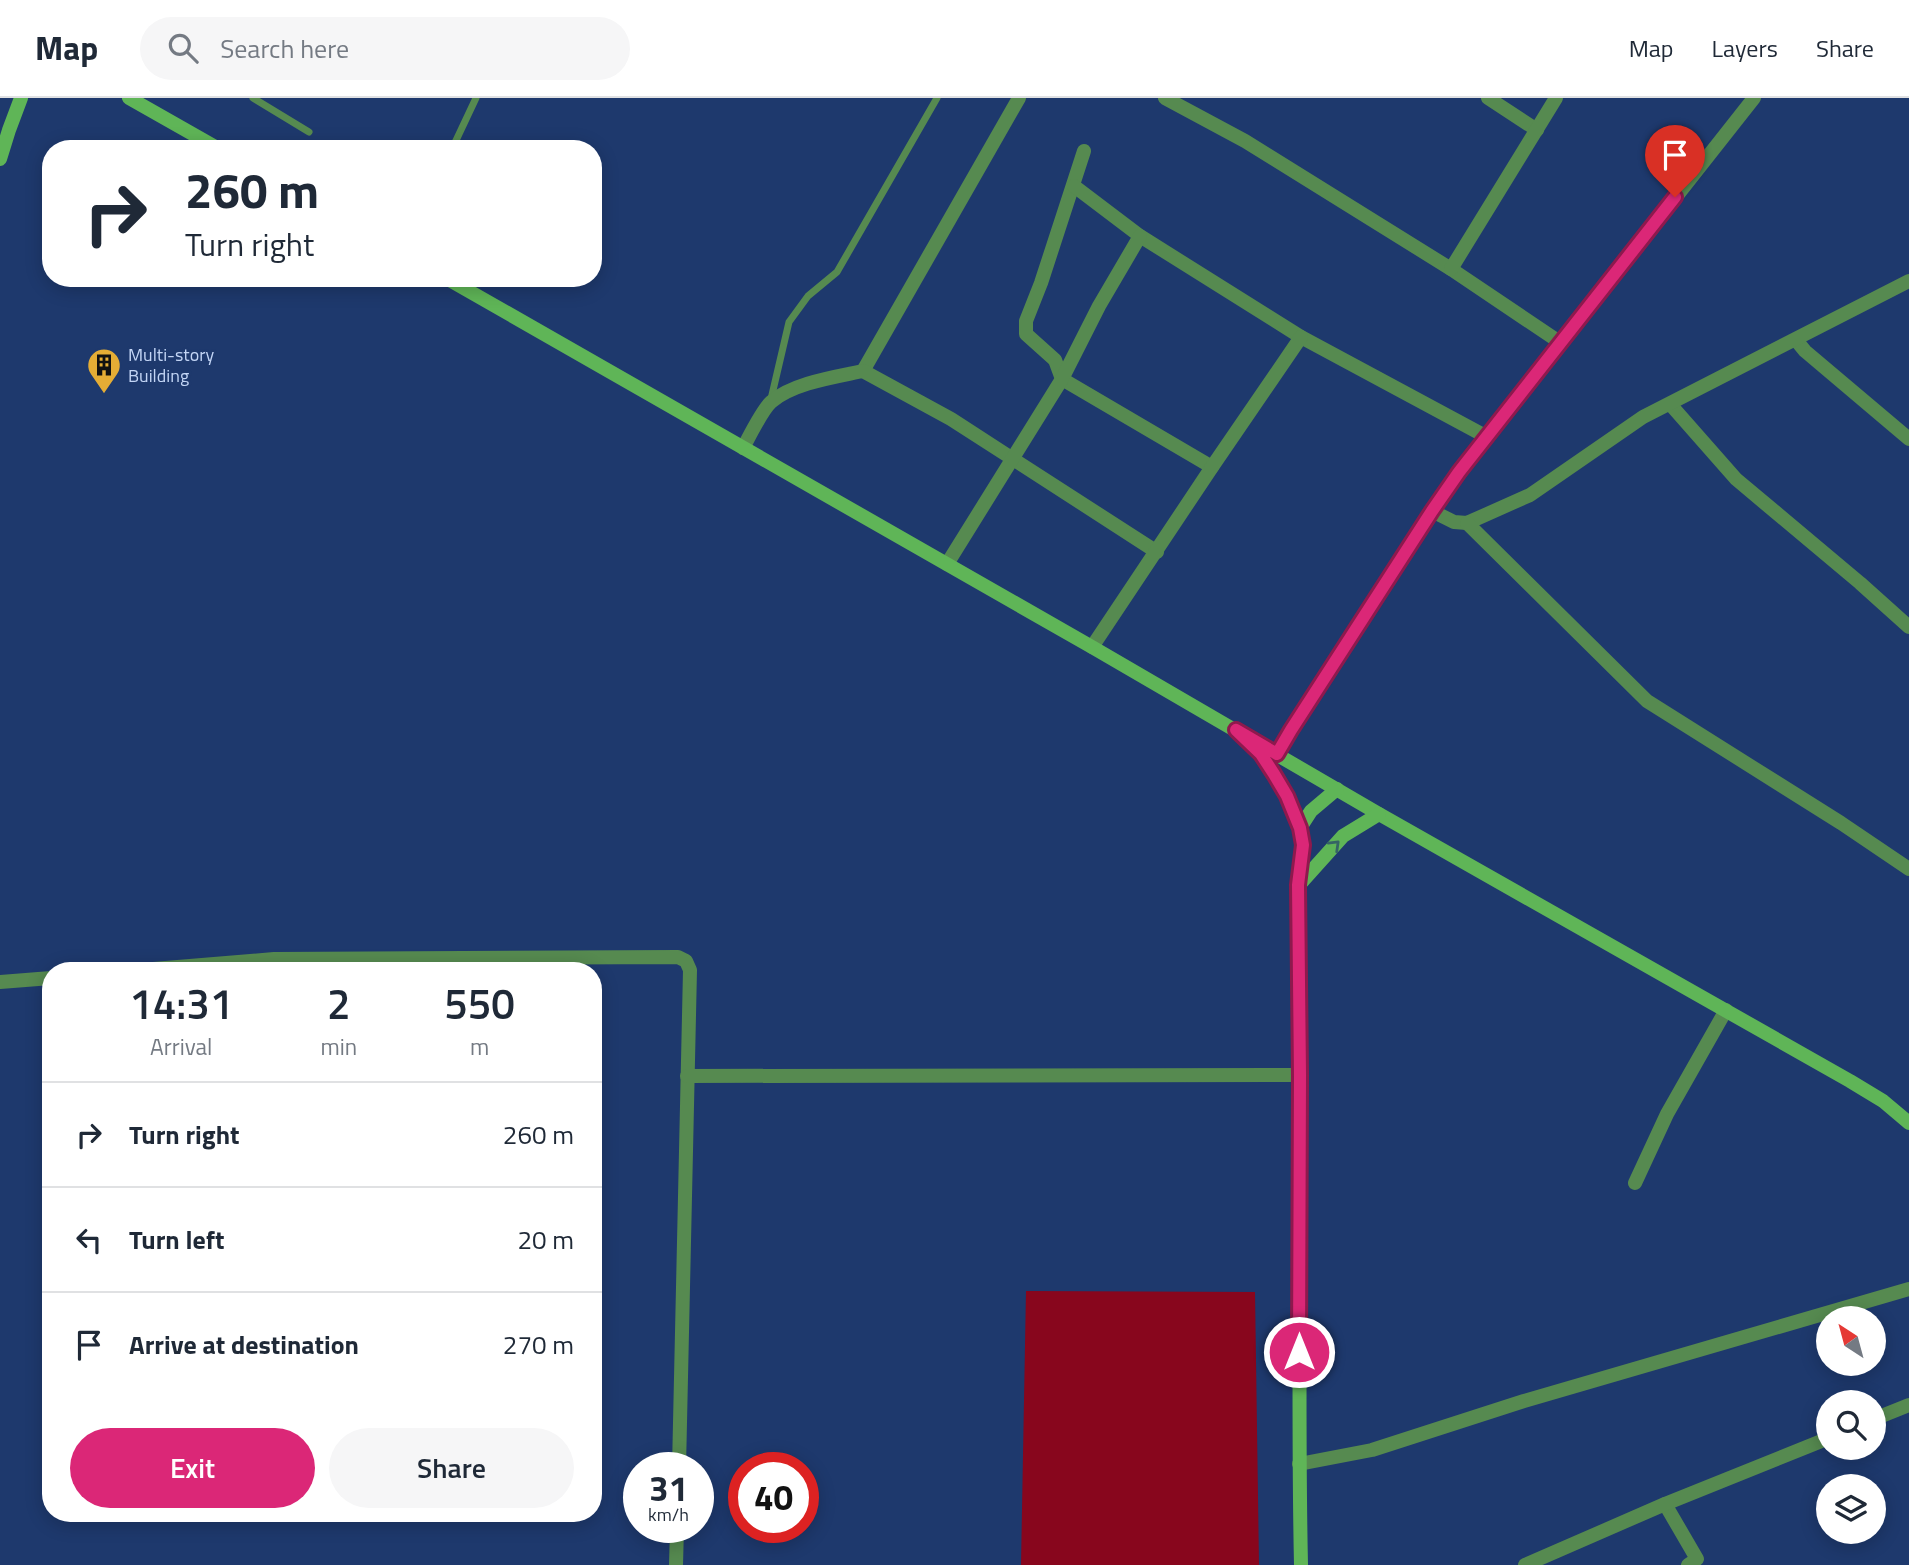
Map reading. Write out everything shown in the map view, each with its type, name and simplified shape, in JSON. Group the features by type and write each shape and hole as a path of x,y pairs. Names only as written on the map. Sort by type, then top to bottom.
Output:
{"street":[{"path":"0,159 21,98"},
{"path":"129,98 203,140"},
{"path":"863,371 1019,98"},
{"path":"1165,98 1245,141 1451,269 1560,343"},
{"path":"1488,98 1537,130"},
{"path":"1451,269 1556,98"},
{"path":"1277,754 1432,511 1486,437 1754,98"},
{"path":"1084,151 1026,321 1026,334 1055,360 1062,379 1212,467"},
{"path":"1074,186 1140,236 1301,337 1486,437"},
{"path":"947,564 1062,379 1099,306 1140,236"},
{"path":"1432,511 1454,522 1467,523 1530,495 1643,417 1909,281"},
{"path":"462,287 1872,1094 1909,1123"},
{"path":"1092,647 1301,337"},
{"path":"1796,340 1805,351 1909,439"},
{"path":"743,448 770,403 790,391 863,371 951,419 1157,552"},
{"path":"1670,404 1736,479 1909,627"},
{"path":"1467,523 1647,701 1842,823 1909,869"},
{"path":"1236,730 1261,754 1287,796 1300,828 1303,845 1298,885 1301,1565"},
{"path":"1300,828 1311,811 1337,789"},
{"path":"1298,885 1343,836 1379,814"},
{"path":"238,962 274,959 678,957 686,961 690,970 678,1452"},
{"path":"0,982 42,979"},
{"path":"1635,1183 1667,1114 1726,1010"},
{"path":"687,1076 1300,1075"},
{"path":"1299,1464 1372,1450 1524,1401 1909,1289"},
{"path":"1886,1414 1909,1405"},
{"path":"1525,1565 1665,1504 1816,1443"},
{"path":"1665,1504 1697,1559 1688,1565"},
{"path":"676,1565 677,1543"}],"lane":[{"path":"253,98 309,132"},
{"path":"456,140 476,98"},
{"path":"770,403 789,322 808,296 837,272 937,98"}],"shaded area":[{"path":"1026,1291 1255,1292 1259,1565 1021,1565"}],"place":[{"name":"Multi-story Building","path":"104,395"}],"route":[{"path":"1299,1352 1298,885 1303,845 1300,828 1287,796 1261,754 1236,730 1277,754 1459,472 1675,197"}]}
